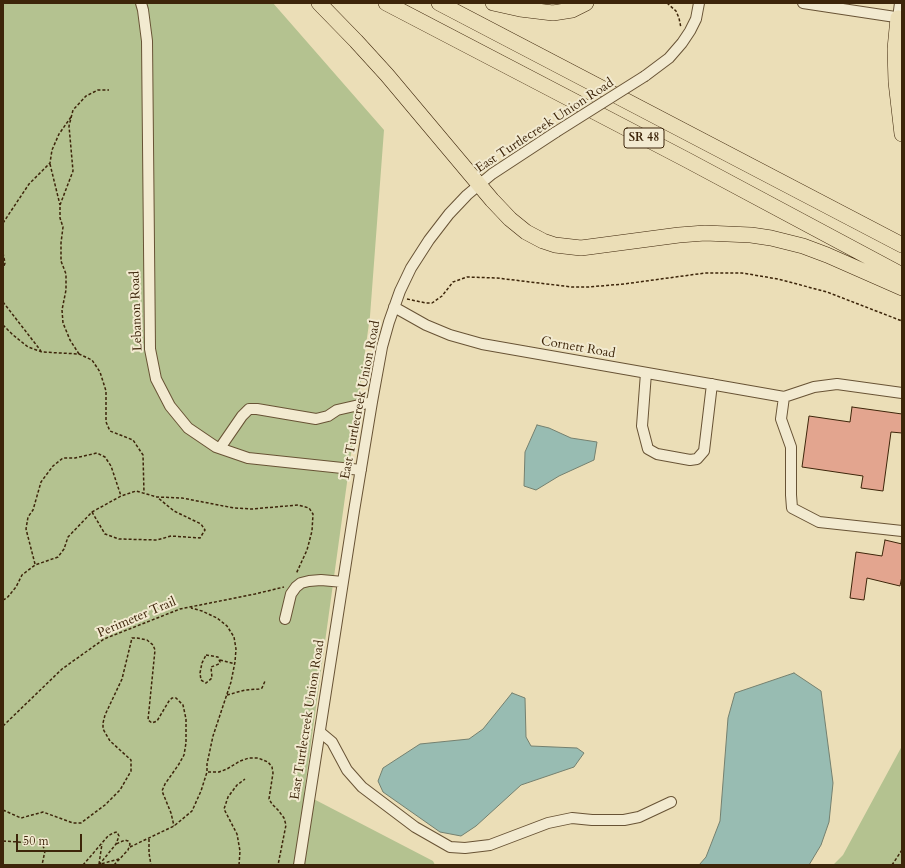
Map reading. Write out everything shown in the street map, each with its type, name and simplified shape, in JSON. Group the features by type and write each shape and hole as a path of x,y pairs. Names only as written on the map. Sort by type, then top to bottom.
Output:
{"highway":[{"path":"318,3 372,58 479,185 510,219 526,232 543,241 555,245 581,248 705,233 751,235 771,238 802,246 827,255 902,288"},
{"name":"SR 48","path":"386,3 902,275"},
{"name":"SR 48","path":"439,3 902,245"},
{"path":"493,3 520,9 553,12 572,10 586,3"},
{"path":"900,13 895,49 896,82 902,134"}],"street":[{"name":"Lebanon Road","path":"141,3 147,41 150,349 156,379 170,406 188,428 216,447 248,458 361,470"},
{"name":"East Turtlecreek Union Road","path":"299,865 342,582 372,402 382,347 394,307 405,279 429,240 449,214 479,185 514,159 645,76 669,58 690,31 696,19 699,3"},
{"path":"803,3 900,13"},
{"name":"Cornett Road","path":"394,307 426,325 482,344 784,397"},
{"path":"646,373 642,426 648,449 657,454 690,460 698,459 704,451 712,384"},
{"path":"902,394 837,384 814,387 784,397 781,419 791,448 792,508 819,522 902,531"},
{"path":"220,448 242,416 249,409 316,419 328,416 337,410 372,402"},
{"path":"285,619 291,594 296,588 298,581 321,580 342,582"},
{"path":"320,732 332,742 347,770 362,787 415,826 450,847 465,848 490,845 548,823 572,818 592,820 624,820 639,817 671,802"}],"path":[{"path":"667,3 676,12 681,29"},
{"path":"60,205 73,171 70,126 73,110 86,96 98,90 109,90"},
{"path":"72,117 59,134 52,150 50,164 60,205 60,218 63,227 60,243 60,261 66,274 66,290 62,310 63,323 70,340 79,354"},
{"path":"3,223 28,184 50,164"},
{"path":"3,253 5,263 3,269"},
{"path":"3,302 42,352"},
{"path":"3,325 28,347 42,352 79,354 92,360 100,372 106,391 106,422 110,431 133,440 143,455 144,493"},
{"path":"35,565 26,529 28,517 33,510 41,482 53,466 63,458 75,458 97,453 105,457 112,466 121,496"},
{"path":"3,600 7,598 16,587 22,575 35,565 58,557 64,550 68,537 92,512 121,496 136,491 157,497 182,498 234,508 252,509 298,505 309,508 313,514 312,531 298,581"},
{"path":"92,512 105,534 119,539 157,540 171,536 200,538 205,530 201,524 174,511 157,497"},
{"name":"Perimeter Trail","path":"3,726 62,669 104,639 180,609 255,594 298,581"},
{"name":"Perimeter Trail","path":"130,847 174,826 192,811 201,791 207,772 207,764 213,736 231,682 235,664 236,649 234,637 227,626 217,618 189,607"},
{"path":"3,810 21,818 43,812 73,823 81,823 105,805 120,790 131,771 131,760 110,741 103,729 103,723 105,715 122,679 132,638 137,638 146,640 153,645 155,650 148,720 152,723 157,721 172,698 176,698 183,705 185,712 186,743 184,755 162,791 171,813 174,826"},
{"path":"220,660 219,664 211,667 213,676 211,681 206,683 202,681 201,668 206,655 218,657 220,660 235,664"},
{"path":"227,695 245,690 262,688 265,681"},
{"path":"207,772 219,772 248,758 258,758 268,762 272,767 273,772 269,799 284,818 286,825 278,865"},
{"path":"239,865 240,851 237,834 224,809 228,797 237,785 245,779"},
{"path":"83,865 108,836 115,832 119,836 116,844 98,865"},
{"path":"149,839 151,865"},
{"path":"114,865 130,847 129,842 125,840 116,844"},
{"path":"3,841 33,843 43,846 45,851 42,865"},
{"path":"98,865 103,842"},
{"path":"892,865 902,850"},
{"path":"98,865 120,858"}],"green space":[{"path":"3,3 273,3 384,130 370,316 304,794 433,861 435,865 3,865"},
{"path":"902,746 902,865 833,865 843,855"}],"water":[{"path":"537,425 549,428 571,438 597,442 594,460 559,476 536,490 524,486 525,452"},
{"path":"794,673 821,691 833,783 829,822 821,845 809,865 699,865 706,857 720,821 728,718 735,693"},
{"path":"512,693 525,698 526,737 531,746 577,748 584,753 574,767 521,785 476,826 461,836 440,832 383,792 378,781 383,768 420,744 469,739 483,729"}],"building":[{"path":"852,407 902,414 902,433 891,432 883,491 861,488 863,476 802,467 809,416 850,422"},
{"path":"885,540 902,544 902,576 900,586 867,578 864,600 850,598 856,552 882,556"}]}
